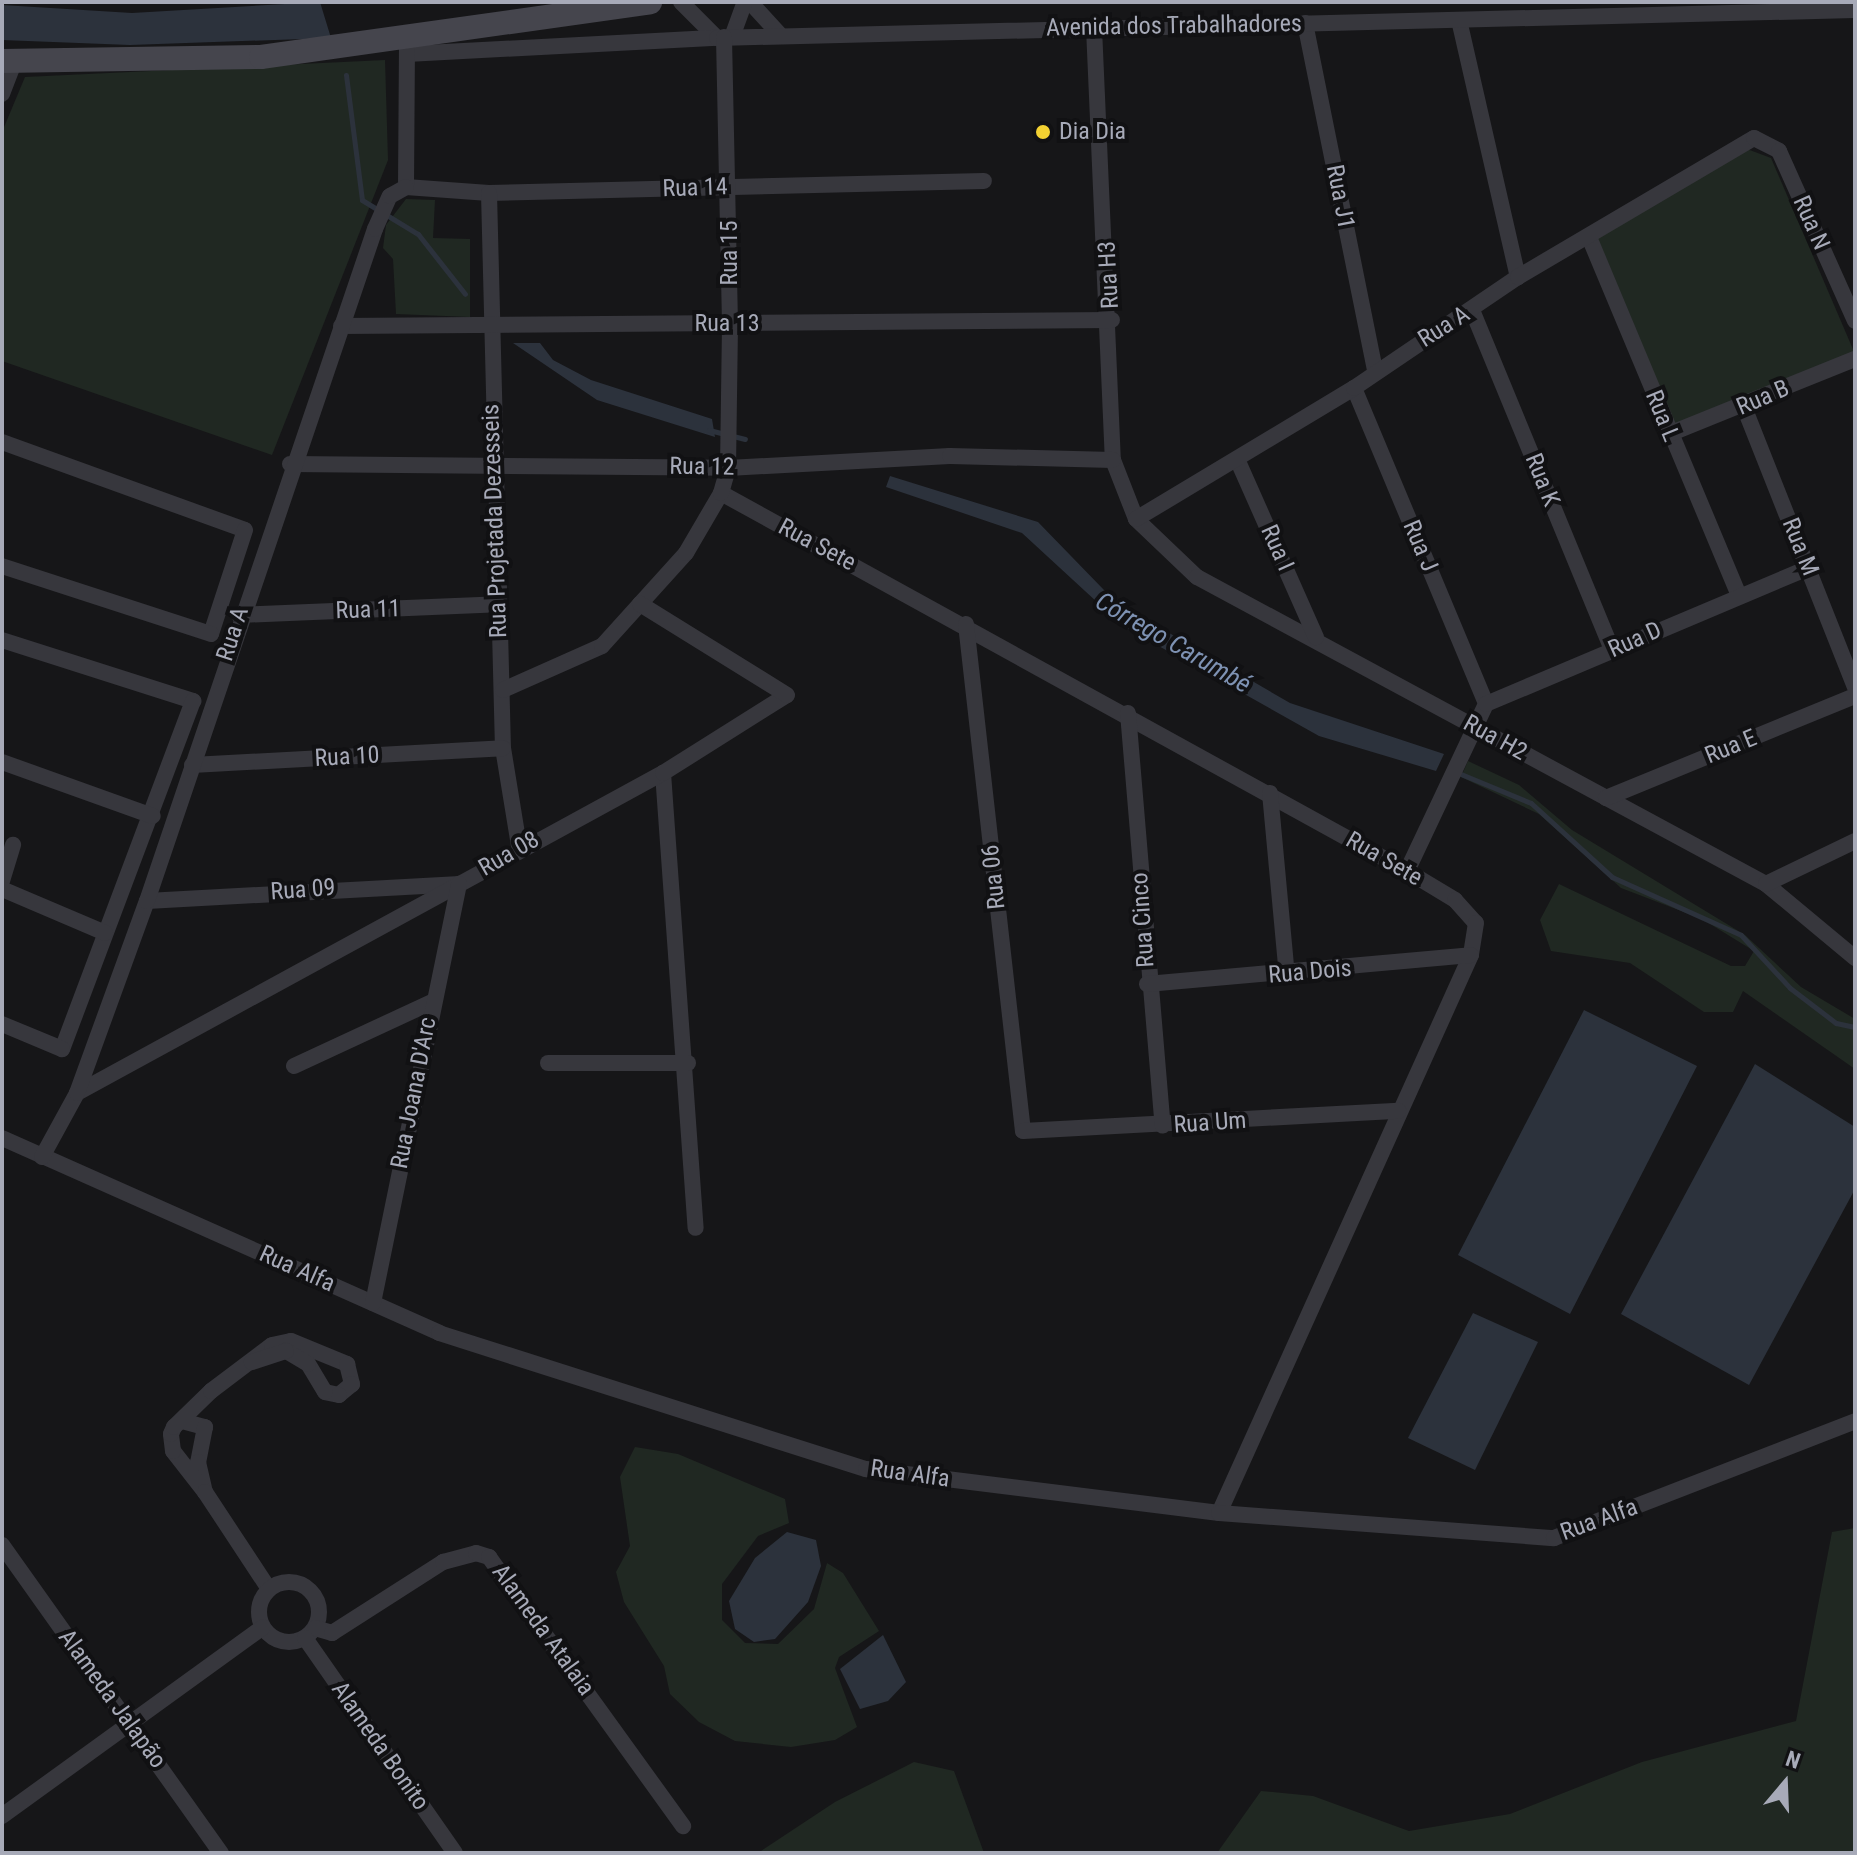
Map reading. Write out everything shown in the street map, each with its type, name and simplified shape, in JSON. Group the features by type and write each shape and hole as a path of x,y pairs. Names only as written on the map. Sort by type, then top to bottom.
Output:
{"main road":[{"path":"8,62 261,57 407,45 650,2"}],"street":[{"path":"681,2 724,37"},
{"path":"747,2 781,36"},
{"name":"Rua 15","path":"728,468 729,187 724,37 747,2"},
{"name":"Avenida dos Trabalhadores","path":"407,45 1855,10"},
{"path":"1459,20 1518,277"},
{"name":"Rua J1","path":"1305,23 1375,371"},
{"name":"Rua H3","path":"1094,28 1112,320 1113,460 1136,519"},
{"path":"406,187 407,45"},
{"path":"2,94 8,62"},
{"name":"Rua A","path":"1136,519 1354,388 1518,277 1754,138"},
{"name":"Rua N","path":"1754,138 1779,151 1855,321"},
{"name":"Rua 14","path":"406,187 489,193 984,181"},
{"name":"Rua A","path":"42,1157 77,1093 147,901 290,464 375,229 390,196 406,187"},
{"name":"Rua Projetada Dezesseis","path":"489,193 488,326 503,748 519,846"},
{"name":"Rua L","path":"1589,237 1738,593"},
{"name":"Rua K","path":"1472,310 1612,650"},
{"name":"Rua 13","path":"341,326 1112,320"},
{"name":"Rua B","path":"1669,434 1744,407 1855,359"},
{"name":"Rua J","path":"1354,388 1486,704"},
{"name":"Rua M","path":"1744,407 1855,687"},
{"path":"2,442 245,530 211,634 2,566"},
{"name":"Rua 12","path":"290,464 492,462 728,468 950,456 1113,460"},
{"name":"Rua I","path":"1237,459 1316,637"},
{"path":"503,690 602,646 686,553 721,493 728,468"},
{"name":"Rua Sete","path":"721,493 1128,713 1407,871 1455,900 1476,923 1471,955 1219,1513"},
{"name":"Rua H2","path":"1136,519 1197,577 1316,637 1475,728 1766,884 1855,958"},
{"name":"Rua D","path":"1486,704 1738,593 1808,568"},
{"name":"Rua 11","path":"239,615 498,604"},
{"name":"Rua 08","path":"77,1093 459,884 519,846 663,773 787,695 640,604"},
{"name":"Rua 06","path":"966,624 1023,1131"},
{"path":"2,640 193,701 153,816 62,1049 2,1024"},
{"name":"Rua E","path":"1606,798 1855,696"},
{"path":"1407,871 1486,704"},
{"name":"Rua Cinco","path":"1128,713 1147,984 1163,1126"},
{"name":"Rua 10","path":"192,765 503,748"},
{"path":"2,762 153,816"},
{"path":"663,773 688,1063 696,1228"},
{"path":"1270,793 1287,975"},
{"path":"1766,884 1855,841"},
{"path":"2,881 13,845"},
{"name":"Rua 09","path":"147,901 459,884"},
{"name":"Rua Joana D'Arc","path":"373,1303 432,1002 459,884"},
{"path":"2,889 105,933"},
{"name":"Rua Dois","path":"1147,984 1287,975 1471,955"},
{"path":"294,1066 432,1002"},
{"path":"548,1063 688,1063"},
{"name":"Rua Um","path":"1023,1131 1163,1126 1398,1111"},
{"name":"Rua Alfa","path":"2,1138 439,1333 866,1469 1219,1513 1554,1538 1855,1421"},
{"path":"252,1362 286,1351 308,1364 331,1396 346,1393 354,1377 347,1364 291,1341 252,1362 211,1391 171,1434 173,1451 205,1492 269,1589"},
{"path":"205,1492 198,1470 211,1391"},
{"path":"182,1421 205,1427"},
{"name":"Alameda Jalapão","path":"2,1545 221,1853"},
{"name":"Alameda Atalaia","path":"310,1633 332,1633 443,1562 476,1553 489,1557 683,1826"},
{"path":"287,1582 313,1592 320,1610 310,1633 286,1642 263,1627 259,1606 269,1589 287,1582"},
{"path":"2,1816 263,1627"},
{"name":"Alameda Bonito","path":"310,1633 455,1853"}],"shaded area":[{"path":"385,60 388,160 272,455 2,361 2,132 25,77"},
{"path":"1747,149 1771,158 1855,354 1673,427 1597,239"},
{"path":"406,199 435,200 433,238 470,239 470,317 396,314 393,259 383,248 386,225"},
{"path":"1468,761 1519,785 1572,830 1745,935 1801,987 1855,1019 1855,1069 1743,991 1733,1012 1704,1012 1630,963 1551,951 1540,920 1559,884 1731,966 1745,966 1754,951 1702,919 1621,888 1539,814 1461,777"},
{"path":"635,1447 678,1454 785,1499 789,1523 758,1536 722,1584 722,1620 745,1643 778,1644 814,1609 827,1563 843,1573 879,1631 839,1657 835,1668 857,1727 835,1740 791,1747 735,1741 699,1722 670,1694 664,1666 624,1602 616,1572 630,1546 620,1477"},
{"path":"1855,1528 1855,1853 1217,1853 1261,1791 1313,1796 1409,1831 1510,1814 1642,1762 1796,1721 1832,1532"},
{"path":"914,1762 954,1771 984,1853 758,1853 835,1802"}],"water":[{"path":"320,2 331,38 130,45 2,40 2,5 132,13"},
{"path":"513,343 540,343 553,360 591,380 712,419 715,437 597,400"},
{"path":"890,476 1038,522 1104,590 1145,619 1290,703 1444,754 1436,771 1319,736 1123,626 1022,533 886,487"},
{"path":"1584,1010 1697,1066 1570,1314 1458,1255"},
{"path":"1755,1064 1855,1127 1855,1189 1749,1385 1621,1314"},
{"path":"1473,1313 1538,1342 1475,1470 1408,1438"},
{"path":"787,1532 816,1540 821,1566 808,1602 775,1639 754,1642 735,1629 729,1601 755,1558"},
{"path":"883,1635 906,1682 888,1701 860,1709 840,1669"}],"waterway":[{"name":"Córrego Carumbé","path":"346,75 362,200 418,234 465,294"},
{"name":"Córrego Carumbé","path":"709,430 745,439"},
{"name":"Córrego Carumbé","path":"1456,772 1531,803 1612,877 1741,935 1790,988 1836,1023 1855,1027"}],"place":[{"name":"Dia Dia","path":"1043,132"}]}
